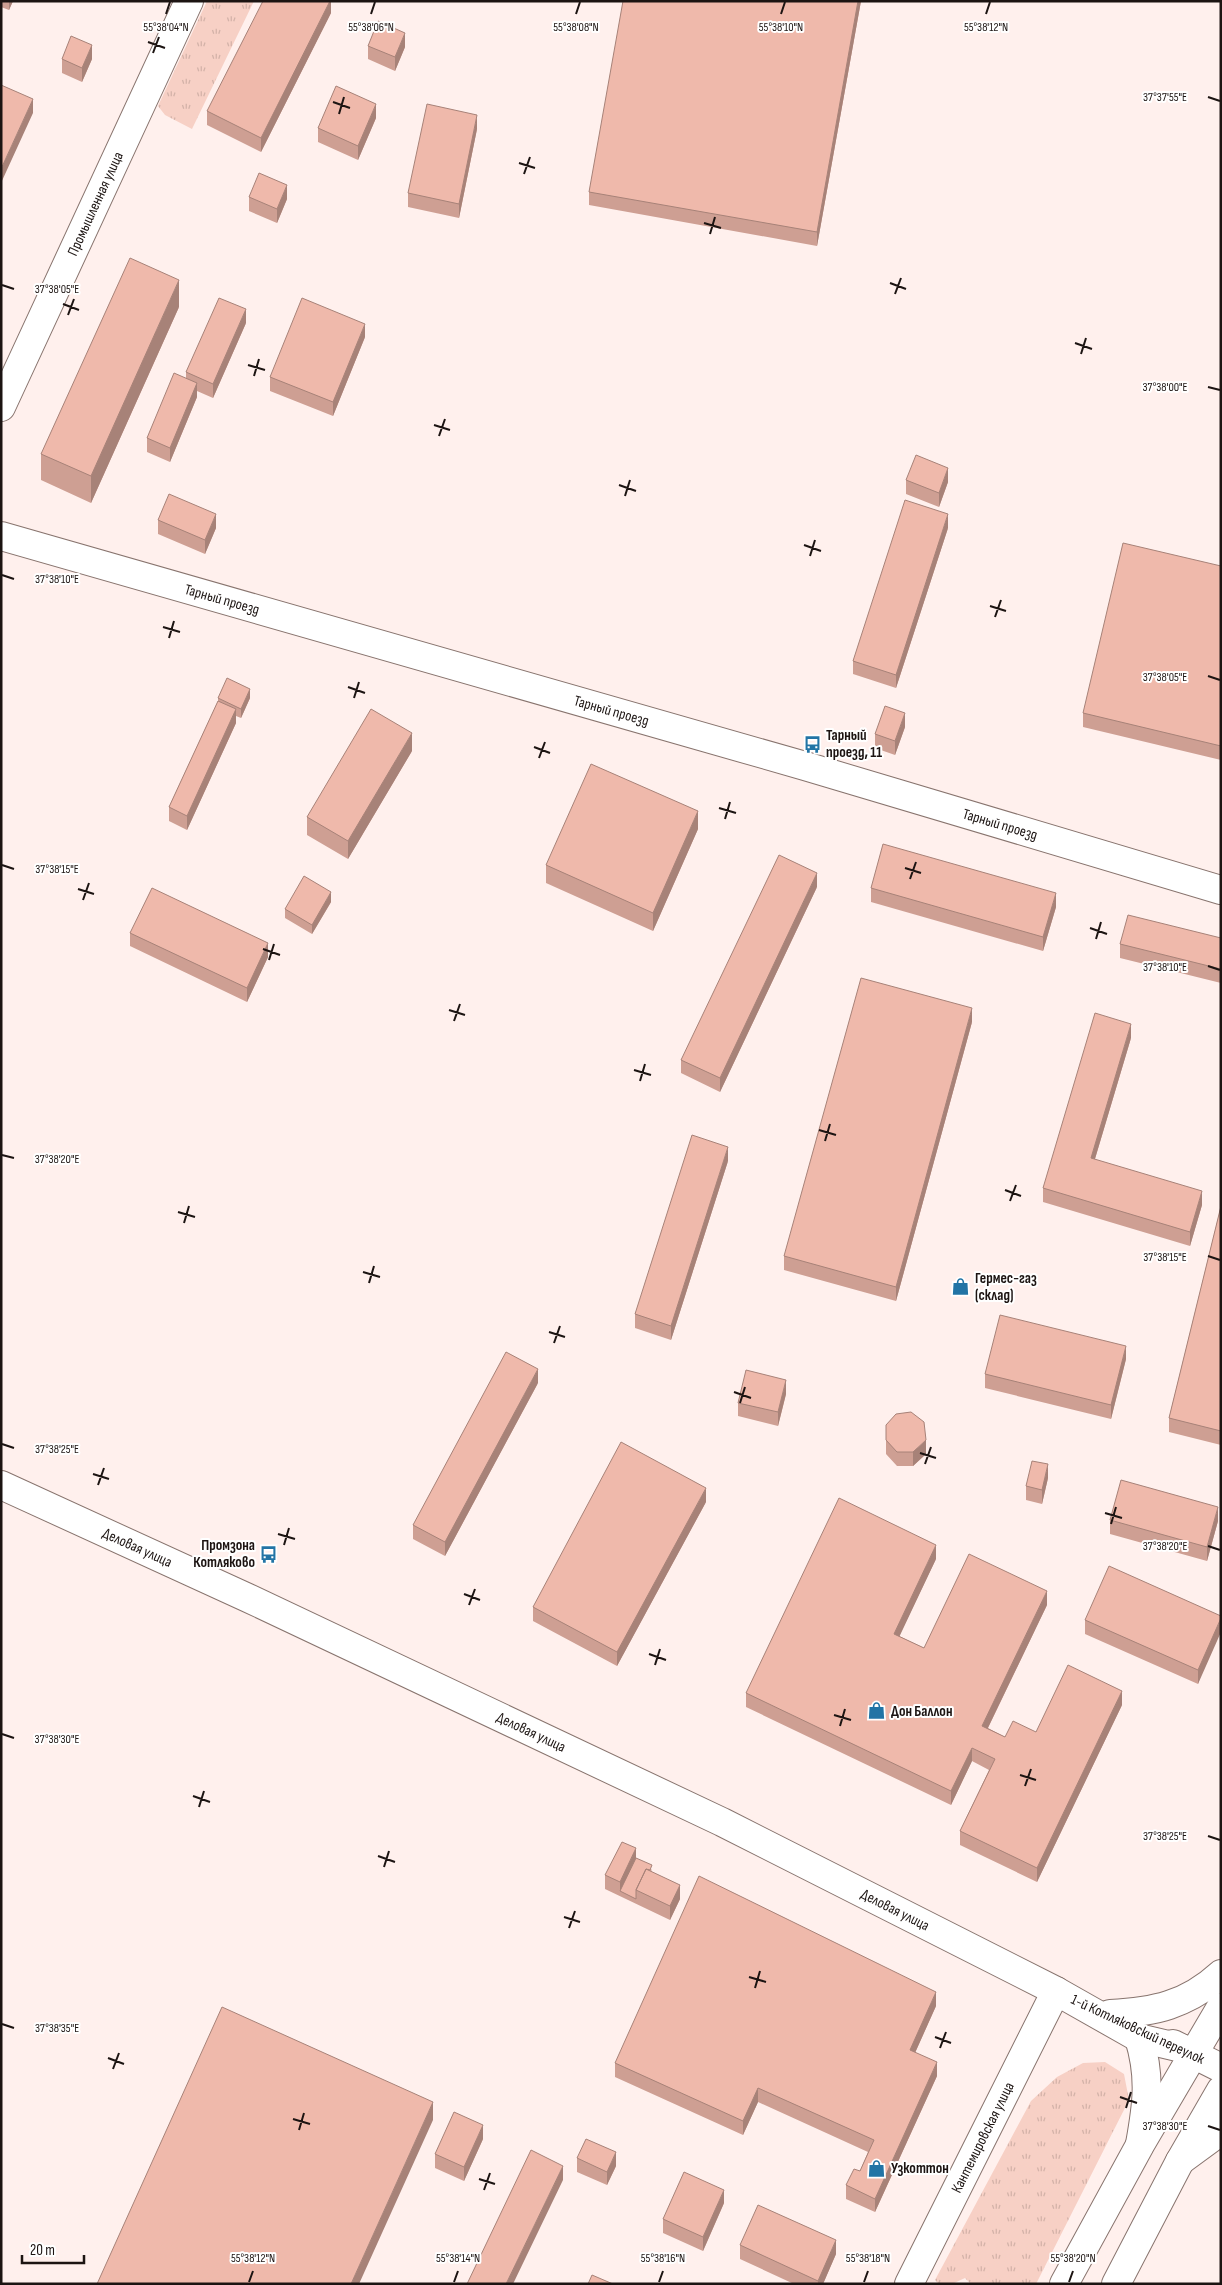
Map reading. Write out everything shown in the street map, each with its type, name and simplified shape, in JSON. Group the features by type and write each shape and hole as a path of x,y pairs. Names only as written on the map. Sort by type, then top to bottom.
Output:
{"street":[{"name":"Промышленная улица","path":"1,407 189,1"},
{"name":"Тарный проезд","path":"1,536 805,766 1221,890"},
{"name":"Деловая улица","path":"1,1485 248,1598 722,1822 1056,1991"},
{"path":"1110,2014 1147,2012 1178,2003 1221,1974"},
{"name":"1-й Котляковский переулок","path":"1056,1991 1110,2014 1221,2068"},
{"path":"1056,1991 1139,2038 1187,2051"},
{"name":"Кантемировская улица","path":"909,2284 1056,1991"},
{"path":"1064,2284 1140,2145 1187,2051 1221,2007"},
{"path":"1139,2038 1145,2057 1148,2092 1140,2145"},
{"path":"1116,2284 1180,2161 1221,2090"},
{"path":"1180,2161 1221,2131"}],"green space":[{"path":"207,1 254,1 192,129 165,115 158,106"},
{"path":"1105,2062 1124,2074 1129,2100 1036,2284 971,2284 965,2278 952,2284 939,2284 935,2280 1031,2101 1057,2077 1083,2063"}],"building":[{"path":"263,1 330,1 261,138 207,111"},
{"path":"623,1 858,1 817,232 589,192"},
{"path":"378,21 405,33 395,57 368,46"},
{"path":"71,36 92,45 82,68 62,59"},
{"path":"1,85 33,99 1,169"},
{"path":"336,86 376,104 358,146 318,128"},
{"path":"427,104 477,115 459,204 408,193"},
{"path":"259,173 287,185 277,209 249,197"},
{"path":"130,258 179,280 91,476 41,454"},
{"path":"219,298 246,309 213,384 186,372"},
{"path":"302,298 365,324 333,402 270,377"},
{"path":"174,373 197,383 170,448 147,438"},
{"path":"916,455 948,468 939,493 906,480"},
{"path":"169,494 216,514 205,540 158,520"},
{"path":"905,500 948,514 896,675 853,661"},
{"path":"1123,543 1221,566 1221,746 1083,713"},
{"path":"227,678 250,689 241,709 218,698"},
{"path":"218,701 236,709 187,816 169,807"},
{"path":"885,706 905,713 895,741 875,734"},
{"path":"371,709 412,733 348,841 307,817"},
{"path":"591,764 698,811 653,913 546,865"},
{"path":"883,844 1056,893 1043,937 871,888"},
{"path":"779,855 817,873 720,1078 681,1060"},
{"path":"304,876 331,892 312,925 285,909"},
{"path":"152,888 268,943 247,988 130,933"},
{"path":"1128,915 1221,938 1221,969 1120,944"},
{"path":"861,978 972,1008 896,1287 784,1256"},
{"path":"1095,1013 1131,1024 1091,1158 1202,1191 1190,1232 1043,1188"},
{"path":"692,1135 728,1147 671,1326 635,1314"},
{"path":"1221,1206 1221,1431 1169,1418"},
{"path":"1000,1315 1126,1346 1111,1405 985,1374"},
{"path":"506,1352 538,1369 445,1542 413,1525"},
{"path":"746,1370 786,1380 778,1412 738,1403"},
{"path":"911,1412 924,1422 926,1440 913,1452 897,1452 886,1440 886,1425 896,1414"},
{"path":"621,1442 706,1488 617,1652 533,1607"},
{"path":"1032,1461 1048,1464 1042,1490 1026,1486"},
{"path":"1121,1480 1218,1507 1207,1547 1110,1520"},
{"path":"839,1498 936,1545 894,1634 924,1648 969,1554 1047,1591 982,1726 1005,1737 1013,1721 1036,1732 1068,1665 1122,1691 1037,1868 960,1831 995,1759 972,1748 951,1791 746,1693"},
{"path":"1109,1566 1221,1616 1198,1670 1085,1620"},
{"path":"622,1842 636,1848 620,1882 605,1875"},
{"path":"636,1858 652,1865 650,1870 646,1869 636,1890 636,1899 620,1891"},
{"path":"646,1869 680,1885 670,1906 636,1890"},
{"path":"699,1876 936,1992 910,2050 937,2062 875,2199 846,2185 854,2169 860,2171 874,2140 758,2088 743,2121 615,2063"},
{"path":"222,2007 433,2102 351,2284 97,2284"},
{"path":"454,2112 483,2125 464,2167 435,2154"},
{"path":"586,2139 616,2152 607,2172 577,2158"},
{"path":"531,2150 563,2166 506,2284 467,2284"},
{"path":"684,2172 724,2190 703,2237 663,2219"},
{"path":"758,2205 836,2240 818,2281 740,2245"},
{"path":"592,2275 613,2284 588,2284"}],"place":[{"name":"Тарный проезд, 11","path":"812,744"},
{"name":"Гермес-газ (склад)","path":"961,1287"},
{"name":"Промзона Котляково","path":"269,1554"},
{"name":"Дон Баллон","path":"877,1711"},
{"name":"Узкоттон","path":"877,2168"}]}
